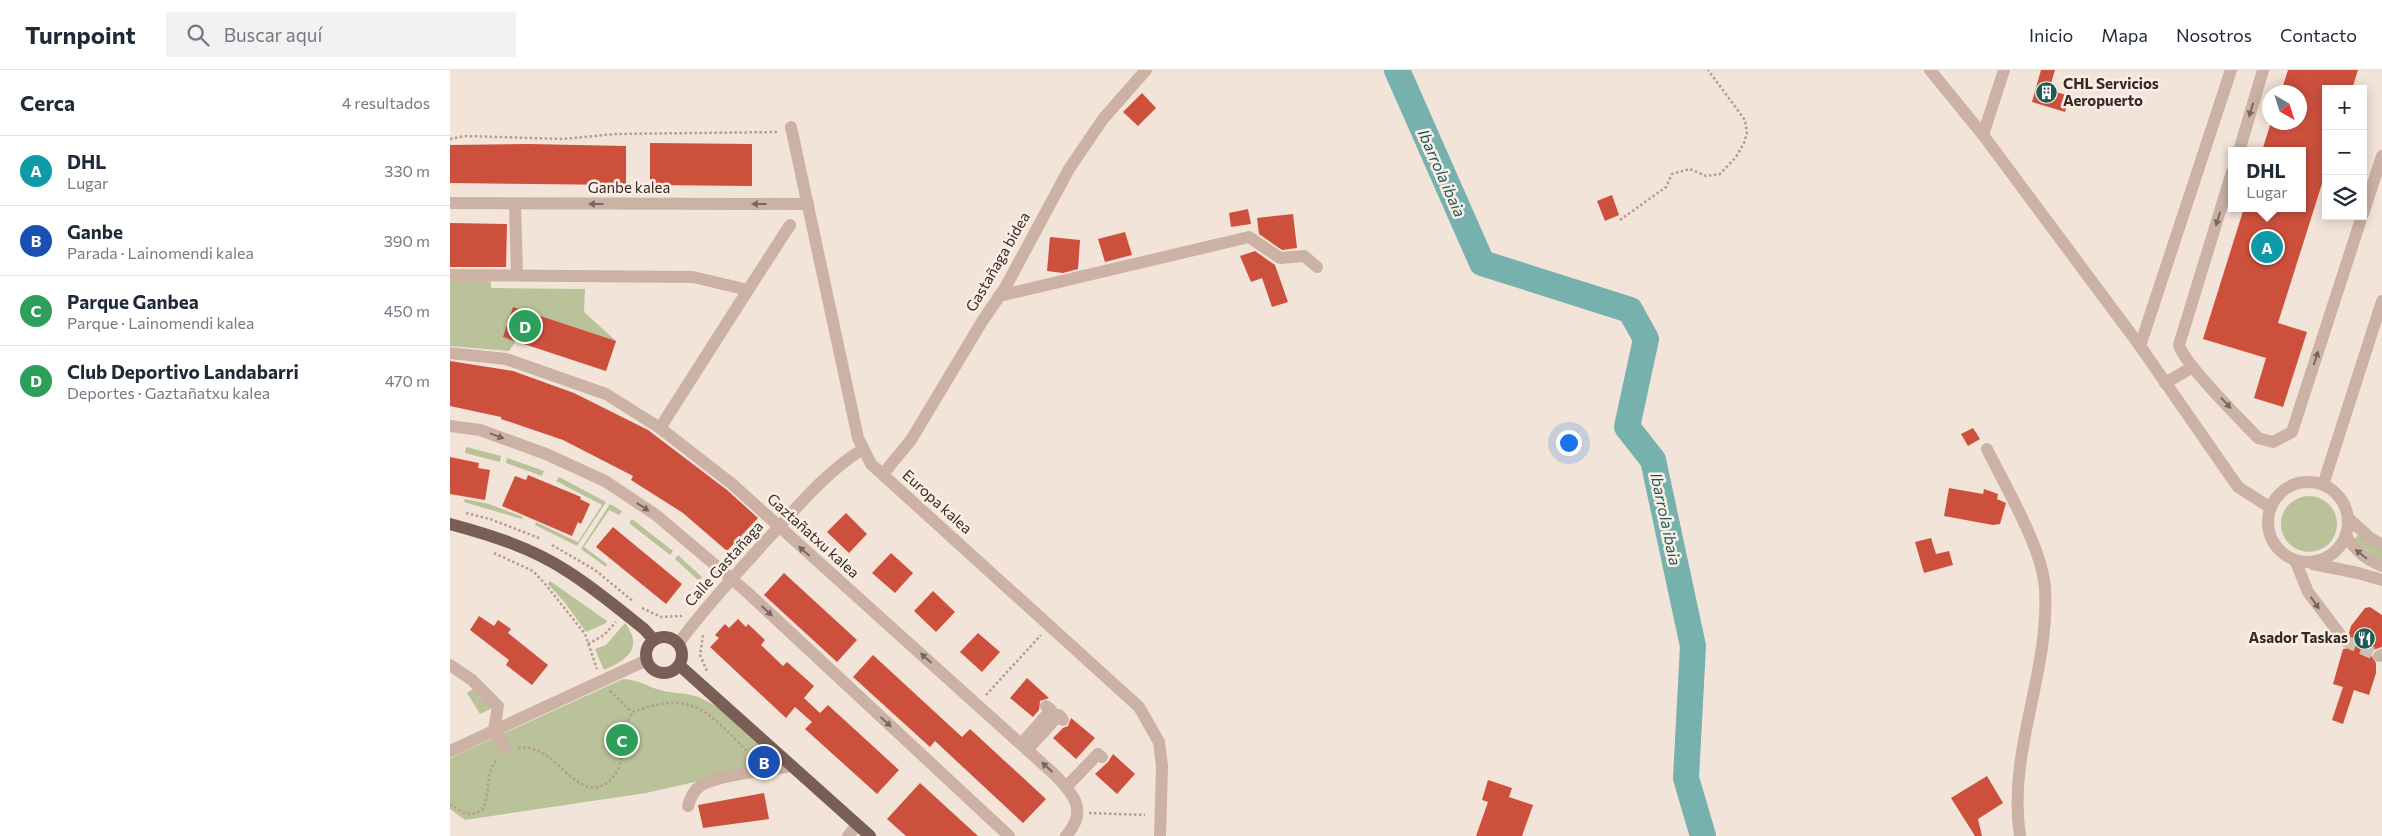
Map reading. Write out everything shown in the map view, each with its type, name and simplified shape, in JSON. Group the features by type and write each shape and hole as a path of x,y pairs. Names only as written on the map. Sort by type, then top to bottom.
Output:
{"main road":[{"path":"450,524 502,540 536,554 567,570 644,629 654,640"},
{"path":"667,638 678,644 683,656 679,665 669,673 660,673 650,666 647,660 648,648 654,640 667,638"},
{"path":"679,665 870,836"}],"street":[{"name":"Gastañaga bidea","path":"883,474 912,440 999,296 1069,170 1103,120 1146,70"},
{"path":"1930,70 1983,135 2140,346 2238,487 2271,508"},
{"path":"1983,135 2004,70"},
{"path":"2140,346 2231,70"},
{"path":"2240,147 2263,70"},
{"name":"Europa kalea","path":"791,129 858,438 871,464 1139,707 1159,742 1162,766 1160,836"},
{"path":"2367,203 2382,156"},
{"path":"2228,185 2179,345 2181,352 2193,367 2258,438 2273,442 2292,432 2361,220"},
{"name":"Ganbe kalea","path":"450,203 808,204"},
{"path":"515,204 517,275"},
{"path":"660,428 790,224"},
{"path":"999,296 1248,236 1280,258 1304,256 1317,267"},
{"path":"450,275 693,277 748,290"},
{"path":"2323,485 2382,301"},
{"name":"Gaztañatxu kalea","path":"450,353 506,359 606,394 660,428 732,484 778,528 1024,747 1074,795 1077,813"},
{"path":"2165,383 2193,367"},
{"path":"450,426 480,430 546,454 606,481 656,515 732,578 1009,836"},
{"name":"Calle Gastañaga","path":"678,644 732,578 778,528 841,463 864,449"},
{"path":"1987,450 2034,543 2045,587 2043,653 2019,762 2020,836"},
{"path":"2382,545 2369,537 2348,518 2340,498 2323,485 2310,482 2286,489 2277,497 2271,508 2268,521 2270,534 2279,550 2302,561 2382,580"},
{"path":"2302,561 2328,557 2336,551 2346,536 2348,518"},
{"path":"2346,536 2360,554 2382,566"},
{"path":"2302,561 2308,592 2345,640"},
{"path":"450,751 647,660"},
{"path":"450,665 472,680 498,706 494,730 505,749"},
{"path":"1024,747 1051,710 1046,706"},
{"path":"1024,747 1059,715 1063,720"},
{"path":"1066,787 1098,754 1102,757"},
{"path":"688,806 690,797 699,786 718,779 792,766"},
{"path":"1066,836 1075,822 1077,813"},
{"path":"848,836 857,825"}],"path":[{"path":"1620,220 1666,187 1672,174 1690,169 1706,176 1713,176 1727,169 1736,157 1747,133 1745,120 1708,70"},
{"path":"450,139 465,136 563,139 616,134 791,129"},
{"path":"491,551 533,571 563,605 584,634 606,688 632,712"},
{"path":"588,644 604,634 624,613"},
{"path":"977,704 1041,635"},
{"path":"632,712 668,702 686,702 705,711 768,771"},
{"path":"450,804 470,815 483,809 487,800 489,769 505,749 534,749 586,786 601,787 608,783 619,768 623,734 632,712"},
{"path":"1077,813 1145,815"}],"green space":[{"path":"486,280 491,282 491,288 585,289 584,312 616,341 606,371 516,341 509,351 450,346 450,281"},
{"path":"466,447 501,456 500,462 465,453"},
{"path":"507,458 544,471 542,476 506,463"},
{"path":"559,477 606,502 577,546 535,525 536,522 578,542 602,505 556,481"},
{"path":"2303,496 2315,496 2325,500 2333,508 2337,524 2333,540 2325,548 2315,552 2303,552 2293,548 2285,540 2281,530 2281,518 2285,508 2293,500"},
{"path":"465,499 489,504 523,517 522,519 464,502"},
{"path":"610,504 622,511 619,515 609,510 584,547 607,564 606,567 581,549"},
{"path":"632,519 673,551 670,555 629,523"},
{"path":"2359,534 2382,551 2382,560 2371,554 2354,540"},
{"path":"678,555 702,577 699,581 675,559"},
{"path":"550,581 607,621 606,623 586,632 566,604 548,584"},
{"path":"625,623 633,639 633,646 626,657 620,662 604,670 595,649 606,645"},
{"path":"623,679 665,691 693,695 709,702 730,717 778,763 646,793 465,820 450,809 450,758"},
{"path":"473,689 493,708 480,714 467,693"}],"building":[{"name":"CHL Servicios Aeropuerto","path":"2041,70 2055,70 2049,90 2070,96 2065,112 2032,102"},
{"path":"2288,70 2358,70 2353,85 2322,85 2322,184 2278,323 2307,332 2283,407 2254,398 2266,358 2203,339 2243,212 2306,212 2306,147 2263,147 2269,130 2307,130 2307,85 2283,85"},
{"path":"1142,93 1156,108 1138,126 1123,112"},
{"path":"650,143 752,144 752,186 650,185"},
{"path":"450,145 626,146 626,185 450,183"},
{"path":"1612,195 1619,215 1605,221 1597,201"},
{"path":"1248,209 1251,224 1231,227 1229,213"},
{"path":"1293,214 1297,248 1282,250 1259,234 1257,218"},
{"path":"450,223 507,224 506,267 450,267"},
{"path":"1125,232 1132,255 1105,262 1098,239"},
{"path":"1050,237 1080,240 1078,269 1063,273 1047,271"},
{"path":"1255,251 1275,265 1288,302 1272,307 1262,278 1251,282 1240,256"},
{"path":"513,307 616,341 606,371 503,337"},
{"path":"450,361 513,371 574,393 648,430 727,490 758,518 727,551 683,513 631,480 633,476 563,440 501,419 501,417 450,406"},
{"path":"1973,428 1980,439 1968,446 1961,434"},
{"path":"450,457 479,463 478,468 490,470 485,500 450,494"},
{"path":"528,475 581,497 580,499 590,504 581,524 578,522 572,536 502,506 515,476 526,480"},
{"path":"1949,488 1983,494 1984,489 1998,494 1997,499 2006,503 2000,524 1993,525 1944,516"},
{"path":"846,513 867,534 849,553 827,532"},
{"path":"613,527 682,584 666,604 596,547"},
{"path":"1931,538 1936,554 1949,551 1953,565 1924,573 1915,542"},
{"path":"891,553 913,573 895,593 872,573"},
{"path":"784,573 857,640 837,662 764,595"},
{"path":"933,591 955,612 936,632 914,611"},
{"path":"2370,607 2382,615 2382,647 2373,650 2371,655 2376,663 2376,673 2369,695 2354,690 2343,724 2332,720 2343,687 2333,684 2343,649 2349,648 2353,644 2349,633 2351,626 2365,608"},
{"path":"479,616 494,626 498,620 511,629 508,633 548,665 532,685 506,665 509,660 470,630"},
{"path":"738,619 746,627 748,624 765,640 761,645 783,666 787,662 814,686 804,698 820,713 828,705 899,770 877,794 805,729 812,722 795,707 786,718 710,647 719,638 715,635 725,624 729,628"},
{"path":"978,633 1000,652 982,672 960,652"},
{"path":"873,655 962,737 970,729 1046,799 1023,823 935,741 930,747 853,677"},
{"path":"1027,678 1049,698 1040,701 1039,710 1033,717 1010,698"},
{"path":"1071,718 1095,738 1076,759 1053,738 1063,728 1068,726"},
{"path":"1113,754 1135,774 1117,794 1095,774 1108,762"},
{"path":"1987,776 2003,803 1978,819 1982,836 1975,836 1951,798"},
{"path":"1488,780 1512,788 1509,797 1533,805 1522,836 1476,836 1488,802 1482,800"},
{"path":"920,783 978,836 906,836 887,819"},
{"path":"764,793 769,819 703,828 698,805"}],"waterway":[{"name":"Ibarrola ibaia","path":"1397,70 1482,263 1630,310 1646,339 1627,427 1653,460 1693,646 1686,778 1703,836"}],"tunnel":[{"path":"2345,641 2379,656"}],"place":[{"name":"CHL Servicios Aeropuerto","path":"2047,93"},
{"name":"DHL","path":"2267,247"},
{"name":"Club Deportivo Landabarri","path":"525,326"},
{"name":"Asador Taskas","path":"2364,638"},
{"name":"Parque Ganbea","path":"622,740"},
{"name":"Ganbe","path":"764,762"}]}
